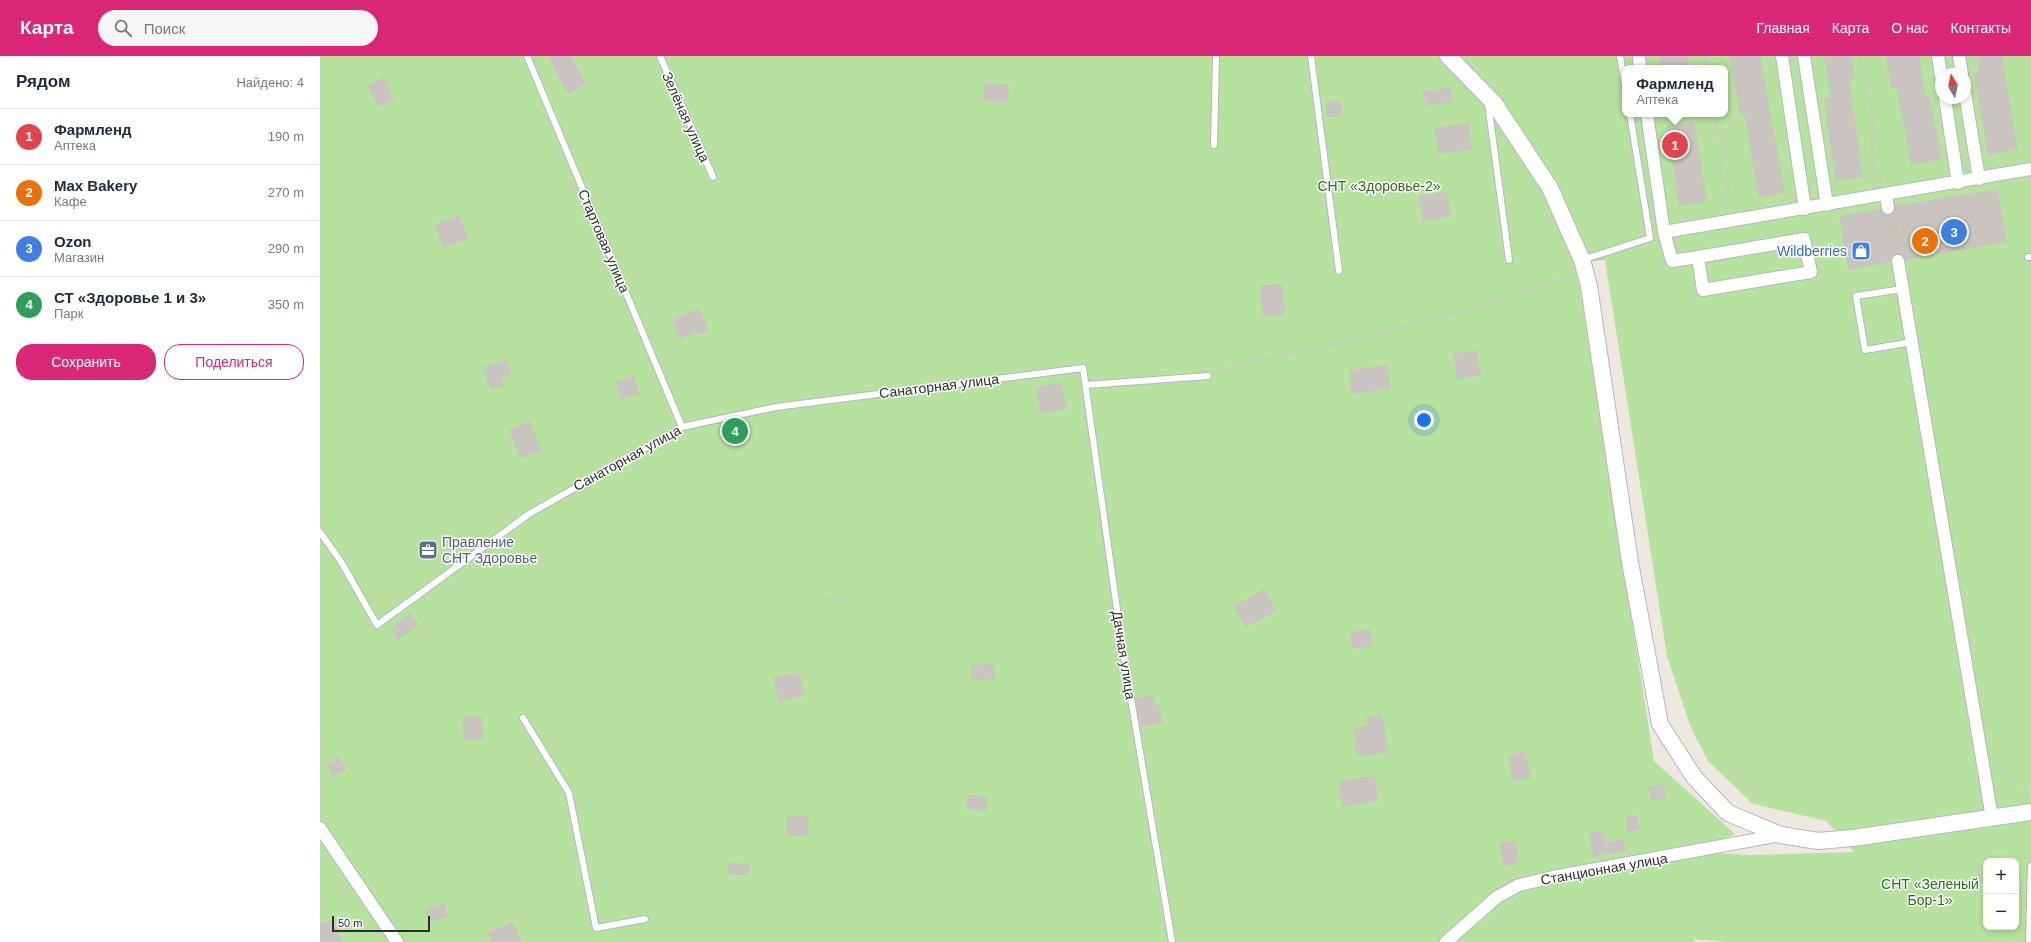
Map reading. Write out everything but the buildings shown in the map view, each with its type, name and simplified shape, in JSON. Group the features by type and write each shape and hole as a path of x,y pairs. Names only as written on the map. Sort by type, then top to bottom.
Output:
{"main road":[{"path":"1451,58 1487,95 1550,188 1582,260 1589,286 1630,562 1660,724 1694,777 1728,813 1781,836 1818,841 1853,838 2031,812"}],"street":[{"path":"1782,56 1805,209"},
{"path":"1804,56 1827,205"},
{"path":"1938,56 1940,68"},
{"path":"1959,56 1961,68"},
{"path":"1945,104 1958,183"},
{"path":"1967,104 1979,179"},
{"path":"1647,117 1664,232 1672,261 1804,239 1811,272 1703,290 1698,257"},
{"path":"1664,232 1958,183 2031,169"},
{"path":"1886,195 1888,208"},
{"path":"1898,261 1992,818"},
{"path":"320,828 397,942"},
{"name":"Станционная улица","path":"1446,942 1497,897 1519,885 1553,877 1781,836"}],"lane":[{"name":"Стартовая улица","path":"527,56 682,427"},
{"name":"Зелёная улица","path":"660,56 713,177"},
{"path":"1214,145 1216,56"},
{"path":"1311,56 1339,271"},
{"path":"1620,56 1622,68"},
{"path":"1487,95 1509,260"},
{"path":"1582,260 1650,238 1630,117"},
{"path":"1903,289 1856,296 1865,350 1912,342"},
{"name":"Санаторная улица","path":"320,532 340,560 378,625 529,514 682,427 776,407 1083,368"},
{"name":"Дачная улица","path":"1083,368 1122,645 1172,942"},
{"path":"1086,385 1208,376"},
{"path":"523,718 569,793 596,928 645,919"},
{"path":"2029,942 2031,866"}],"path":[{"path":"1861,56 1859,65 1869,84 1865,94 1875,113 1870,157 1886,195"},
{"path":"1716,117 1715,130 1726,152 1718,171 1729,187 1721,197 1733,221"},
{"path":"1208,376 1247,362 1330,346 1503,298 1577,274 1582,260"},
{"path":"823,598 846,600"}],"green space":[{"path":"320,56 2031,56 2031,942 1725,942 1694,939 1695,942 320,942","holes":["1605,260 1667,656 1691,728 1708,761 1753,804 1826,821 1854,852 1751,855 1693,852 1735,834 1654,761 1576,263"]}],"tunnel":[{"path":"1888,208 1898,261"}],"place":[{"name":"Фармленд","path":"1675,145"},
{"name":"Ozon","path":"1954,232"},
{"name":"Max Bakery","path":"1925,241"},
{"name":"Wildberries","path":"1861,251"},
{"name":"СТ «Здоровье 1 и 3»","path":"735,431"},
{"name":"Правление СНТ Здоровье","path":"428,550"}],"park label":[{"name":"СНТ «Здоровье-2»","path":"1379,186"},
{"name":"СНТ «Зеленый Бор-1»","path":"1930,892"}]}
